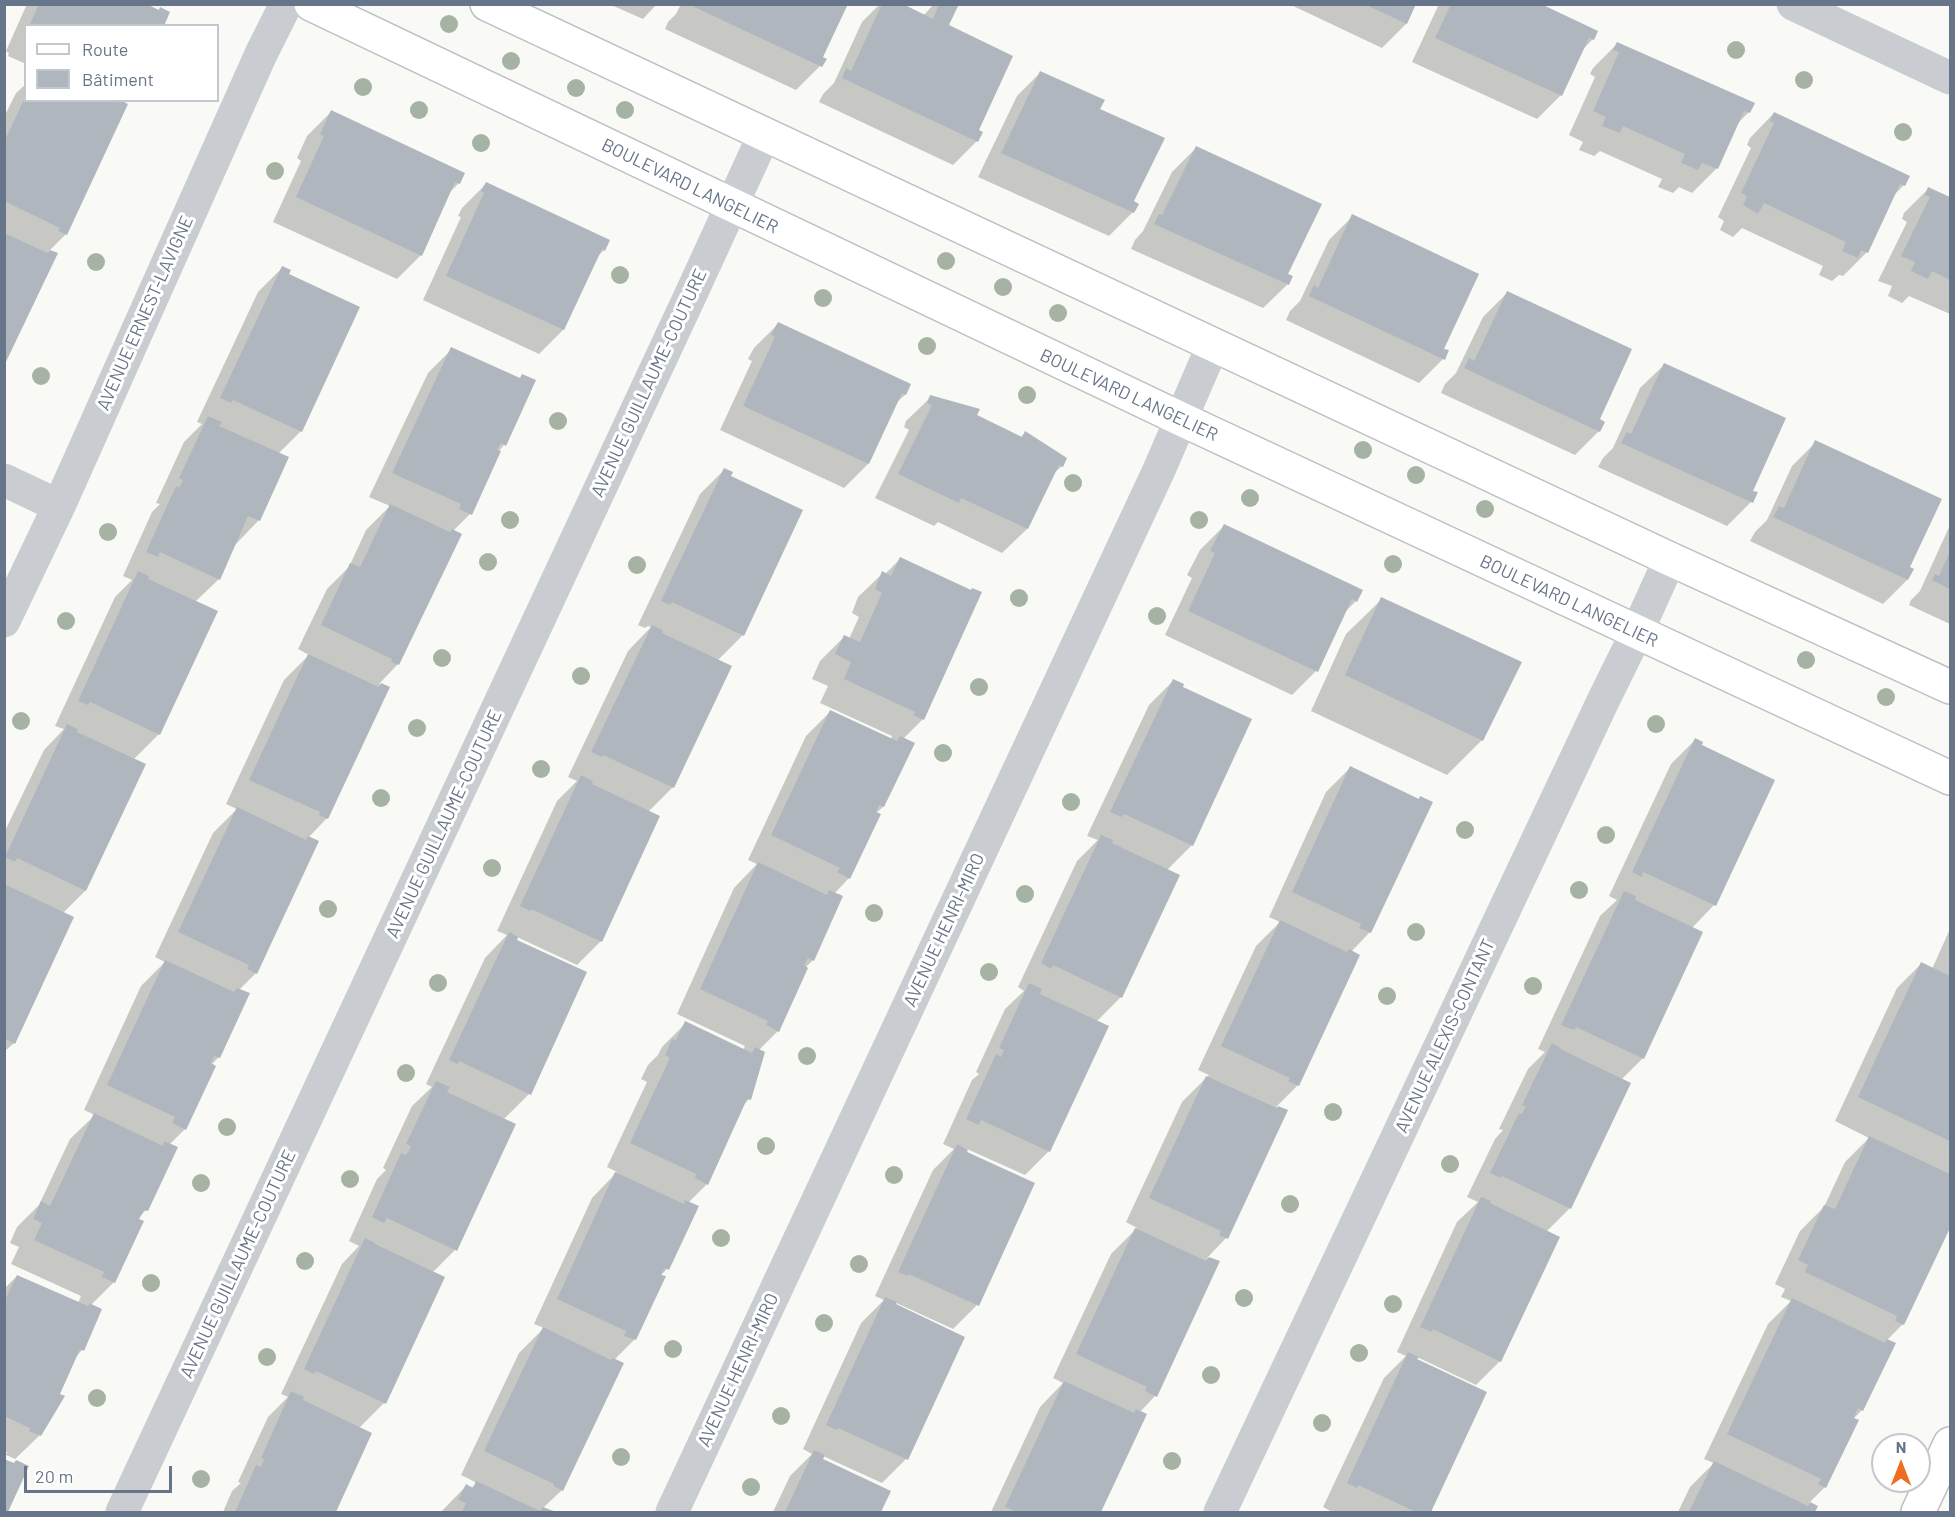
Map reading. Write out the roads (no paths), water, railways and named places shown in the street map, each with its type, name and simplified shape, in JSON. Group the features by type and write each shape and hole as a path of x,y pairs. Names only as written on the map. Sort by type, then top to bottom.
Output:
{"main road":[{"name":"BOULEVARD LANGELIER","path":"311,4 1181,419 1950,778"},
{"path":"487,4 1670,559 1950,687"},
{"path":"1918,1512 1950,1444"}],"street":[{"name":"AVENUE ERNEST-LAVIGNE","path":"4,621 59,506 261,54 286,4"},
{"path":"1793,4 1950,78"},
{"name":"AVENUE GUILLAUME-COUTURE","path":"123,1512 764,135"},
{"name":"AVENUE HENRI-MIRO","path":"672,1512 1159,470 1213,345"},
{"path":"4,480 59,506"},
{"name":"AVENUE ALEXIS-CONTANT","path":"1220,1512 1670,559"}]}
